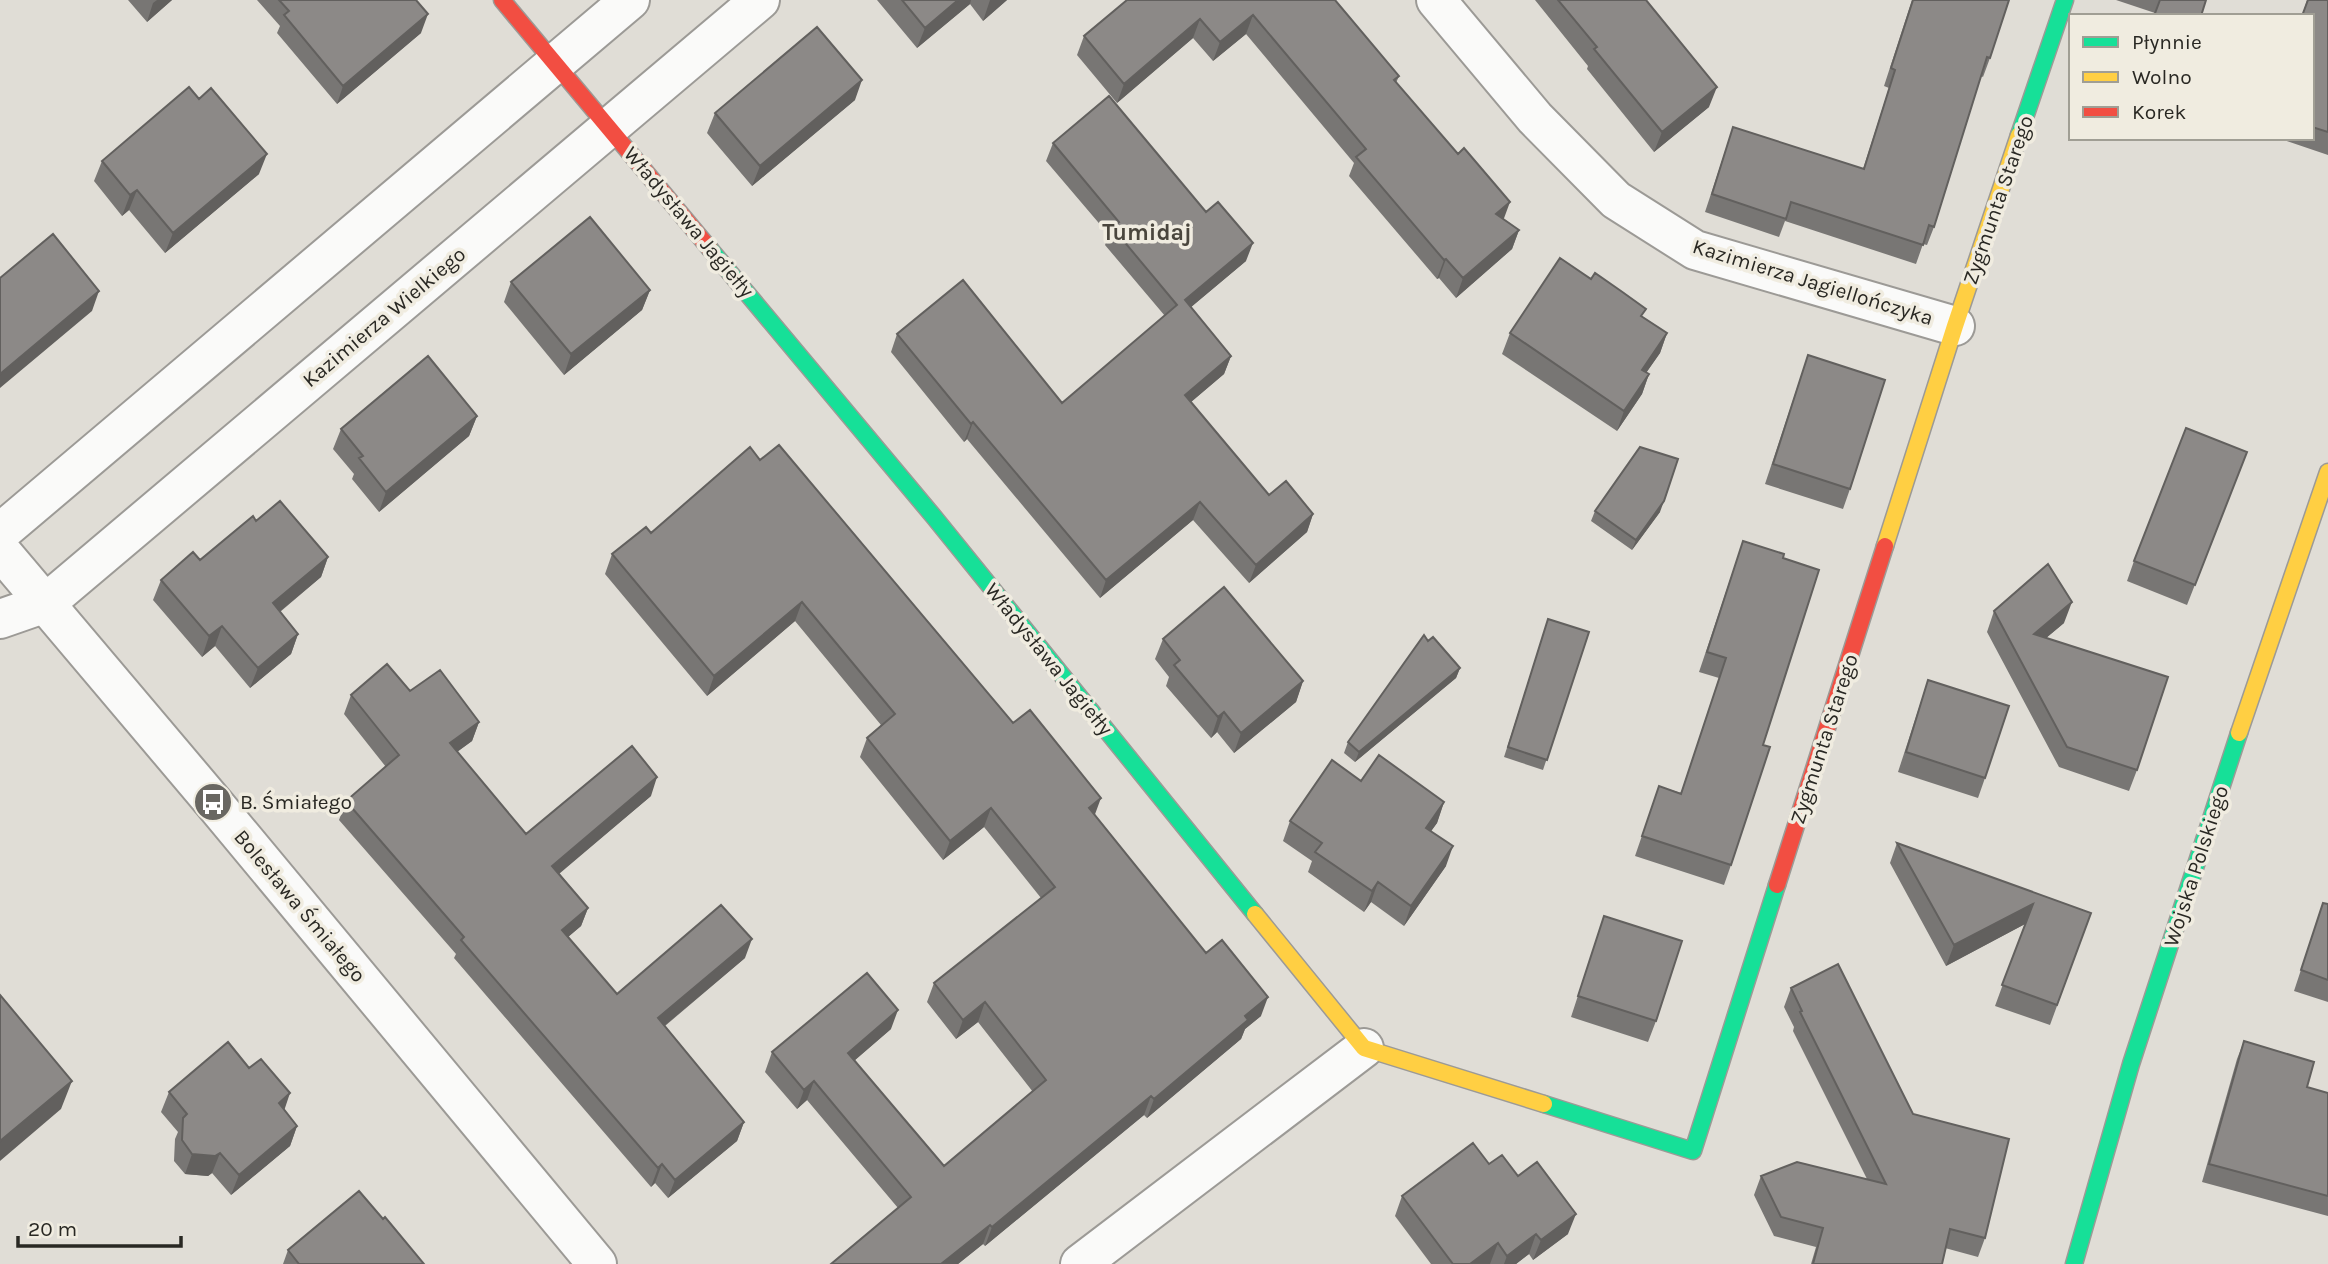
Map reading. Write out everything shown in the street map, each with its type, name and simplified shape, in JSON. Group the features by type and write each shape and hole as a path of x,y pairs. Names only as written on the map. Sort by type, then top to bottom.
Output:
{"street":[{"name":"Władysława Jagiełły","path":"502,0 943,528 1364,1048"},
{"path":"0,533 630,0"},
{"name":"Kazimierza Wielkiego","path":"0,619 46,603 760,0"},
{"name":"Kazimierza Jagiellończyka","path":"1436,0 1535,118 1616,201 1695,250 1955,326"},
{"name":"Zygmunta Starego","path":"1364,1048 1693,1152 1955,326 2065,0"},
{"name":"Wojska Polskiego","path":"2074,1264 2100,1167 2208,826 2328,472"},
{"name":"Bolesława Śmiałego","path":"0,550 597,1264"},
{"path":"1080,1264 1364,1048"}],"building":[{"path":"279,0 416,0 428,14 343,86 284,15 289,11"},
{"path":"902,0 958,0 925,28"},
{"path":"1127,0 1335,0 1399,76 1394,80 1458,154 1464,148 1510,202 1496,214 1519,230 1463,278 1446,259 1444,260 1356,157 1366,149 1253,15 1220,42 1200,19 1124,84 1084,36"},
{"path":"1558,0 1646,0 1717,87 1662,132"},
{"path":"1913,0 2009,0 1990,58 1987,57 1934,227 1929,225 1923,245 1791,202 1786,219 1712,194 1733,127 1864,169 1895,70 1891,68"},
{"path":"2160,0 2206,0 2202,14 2155,14"},
{"path":"2308,0 2328,0 2328,132 2314,128 2314,14 2303,14"},
{"path":"817,27 862,80 760,166 715,113"},
{"path":"189,87 199,99 211,88 267,154 173,233 137,190 130,195 102,161"},
{"path":"1109,96 1206,212 1218,202 1253,243 1185,300 1231,356 1185,395 1269,495 1286,481 1313,514 1256,565 1200,502 1106,580 897,334 963,280 1062,403 1177,305 1112,227 1119,222 1053,143"},
{"path":"590,217 650,290 571,354 511,282"},
{"path":"53,234 99,291 0,374 0,278"},
{"path":"1560,258 1591,279 1595,273 1621,291 1646,309 1641,316 1667,333 1642,370 1649,374 1624,411 1510,333"},
{"path":"1808,355 1885,380 1850,489 1773,464"},
{"path":"428,356 477,416 386,492 359,458 363,456 341,429"},
{"path":"2186,428 2247,452 2195,585 2134,561"},
{"path":"779,445 1013,723 1030,710 1101,798 1089,808 1206,953 1222,940 1268,997 1245,1016 1248,1020 1154,1099 1151,1096 992,1227 990,1225 941,1264 831,1264 911,1197 814,1081 804,1090 772,1052 867,973 898,1010 848,1053 944,1166 1046,1080 985,1002 963,1020 934,983 1055,887 991,808 950,841 867,738 895,714 802,602 714,676 612,554 646,527 651,533 750,447 760,460"},
{"path":"1640,447 1678,459 1664,501 1636,540 1595,511"},
{"path":"280,501 328,557 273,603 298,634 258,668 222,626 209,636 161,580 193,552 200,560 253,516 256,521"},
{"path":"1743,541 1784,554 1783,558 1819,570 1763,745 1770,747 1731,865 1642,836 1659,786 1681,794 1726,658 1707,652"},
{"path":"2048,564 2072,602 2034,634 2168,677 2137,770 2067,747 1994,611"},
{"path":"1224,587 1303,681 1241,733 1224,712 1218,717 1174,665 1180,660 1163,639"},
{"path":"1548,619 1589,632 1547,760 1508,747"},
{"path":"1424,635 1428,641 1433,637 1460,668 1359,752 1348,742"},
{"path":"387,664 410,691 440,670 479,722 450,743 526,834 632,746 657,777 552,866 588,908 562,930 617,994 721,905 752,939 658,1018 744,1122 675,1180 662,1164 658,1168 461,940 464,937 346,801 399,755 351,695"},
{"path":"1928,680 2009,706 1985,778 1906,752"},
{"path":"1379,755 1444,802 1426,828 1453,846 1411,906 1378,882 1372,891 1315,852 1322,843 1290,821 1332,760 1361,781"},
{"path":"1897,843 2091,913 2057,1005 2002,985 2033,904 1954,945"},
{"path":"2323,903 2328,904 2328,980 2301,970"},
{"path":"1604,916 1682,941 1656,1021 1578,996"},
{"path":"1838,964 1913,1114 2009,1139 1985,1238 1950,1229 1942,1264 1813,1264 1823,1228 1781,1217 1761,1176 1797,1162 1886,1184 1800,1012 1802,1011 1791,988"},
{"path":"0,995 72,1081 0,1141"},
{"path":"2244,1041 2314,1062 2307,1087 2328,1093 2328,1196 2209,1164"},
{"path":"228,1042 249,1068 261,1059 290,1093 279,1103 297,1126 239,1175 220,1153 215,1156 192,1154 182,1140 183,1118 187,1114 169,1092"},
{"path":"1473,1143 1489,1164 1502,1155 1518,1176 1537,1162 1576,1214 1541,1240 1536,1234 1507,1256 1498,1243 1470,1264 1453,1264 1402,1196"},
{"path":"359,1191 383,1219 385,1217 424,1264 299,1264 288,1250"}],"traffic: fast":[{"path":"2019,135 2065,0"},
{"path":"710,249 934,517 1255,914"},
{"path":"2074,1264 2131,1064 2239,733"},
{"path":"1544,1104 1693,1151 1777,885"}],"traffic: slow":[{"path":"1885,546 2019,135"},
{"path":"2239,733 2328,472"},
{"path":"1255,914 1364,1048 1544,1104"}],"traffic: jam":[{"path":"502,0 710,249"},
{"path":"1777,885 1885,546"}],"place":[{"name":"B. Śmiałego","path":"213,802"}],"district":[{"name":"Tumidaj","path":"1147,232"}]}
